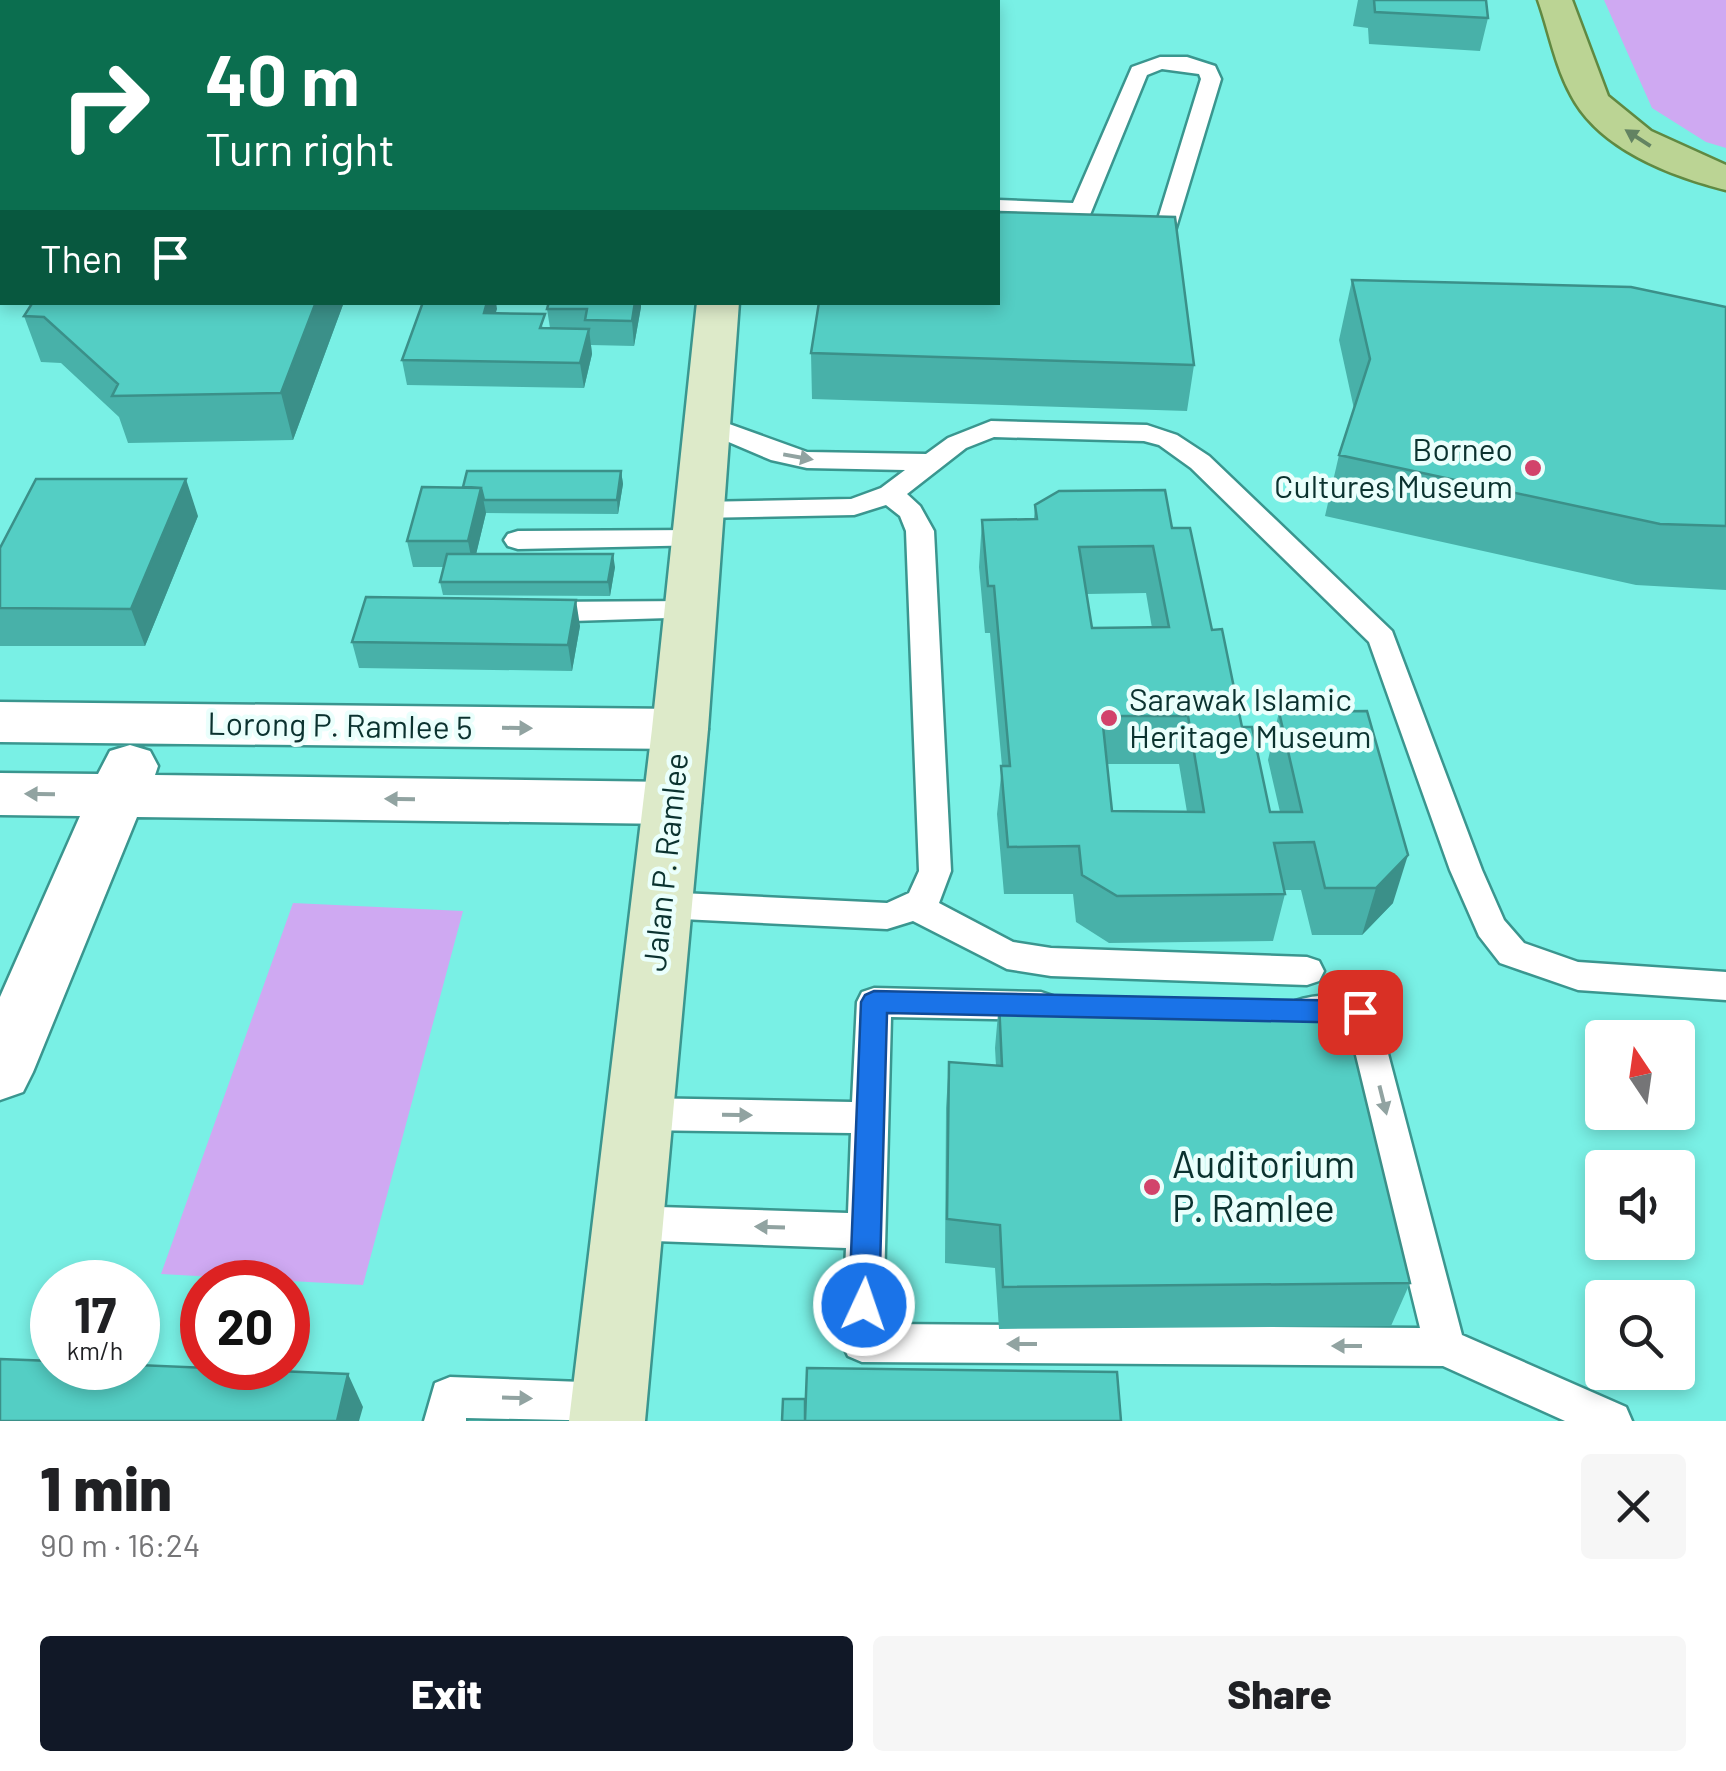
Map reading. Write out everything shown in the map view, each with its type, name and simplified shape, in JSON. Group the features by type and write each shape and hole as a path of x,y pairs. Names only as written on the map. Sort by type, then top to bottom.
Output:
{"main road":[{"path":"1555,0 1591,100 1634,137 1691,168 1726,178"},
{"name":"Jalan P. Ramlee","path":"608,1412 680,729 718,305"}],"street":[{"name":"Lorong P. Ramlee 5","path":"0,722 680,729"},
{"path":"0,1072 149,724"},
{"path":"0,794 672,803"}],"lane":[{"path":"1160,63 1187,63 1208,70 1212,79 1167,226 1136,234 1061,233 1080,210 1139,71 1160,63"},
{"path":"1000,207 1080,210"},
{"path":"707,424 780,454 807,460 932,462"},
{"path":"518,540 840,508 890,494 974,434 1012,428 1147,433 1186,450 1382,638 1466,870 1491,927 1512,953 1578,976 1726,986"},
{"path":"661,905 888,916 918,908 932,892 936,871 920,531 911,512 890,494"},
{"path":"506,612 690,610"},
{"path":"918,908 1007,955 1051,962 1307,971"},
{"path":"1069,1006 874,1002 862,1343 1444,1347 1611,1421"},
{"path":"1282,1011 1360,1012 1444,1347"},
{"path":"639,1114 870,1118"},
{"path":"627,1222 867,1231"},
{"path":"445,1421 450,1397 608,1412"}],"shaded area":[{"path":"1604,0 1726,0 1726,148 1706,142 1652,108"},
{"path":"293,903 463,911 363,1285 310,1282 310,1260 180,1260 180,1275 161,1274"}],"building":[{"path":"1374,0 1486,0 1488,18 1375,12"},
{"path":"1000,212 1175,217 1194,365 811,353 819,305 1000,305"},
{"name":"Borneo Cultures Museum","path":"1352,280 1631,287 1726,307 1726,526 1660,524 1339,455 1370,359"},
{"path":"31,305 315,305 281,393 112,396 118,384 44,317 24,316"},
{"path":"422,305 486,305 484,313 545,314 540,328 589,329 580,363 402,360"},
{"path":"548,305 635,305 632,321 585,320 587,309 547,309"},
{"path":"467,471 621,471 617,500 484,500 481,488 463,487"},
{"path":"36,479 186,479 131,609 0,608 0,548"},
{"path":"422,487 481,488 468,541 407,541"},
{"name":"Sarawak Islamic Heritage Museum","path":"1165,490 1172,528 1190,528 1212,630 1222,629 1242,727 1252,727 1270,812 1302,812 1279,712 1367,711 1408,855 1376,888 1325,888 1314,842 1274,843 1285,894 1117,896 1082,875 1079,846 1008,847 1001,766 1010,766 994,586 988,586 982,520 1037,519 1035,505 1059,491","holes":["1153,546 1169,627 1092,628 1079,547","1102,716 1188,716 1204,812 1112,811"]},
{"path":"447,554 613,554 608,582 440,582"},
{"path":"366,597 576,600 568,645 352,642"},
{"name":"Auditorium P. Ramlee","path":"999,1002 1344,1011 1410,1283 1003,1287 1000,1225 947,1219 949,1062 1002,1066"},
{"path":"0,1359 30,1360 30,1390 160,1390 160,1366 180,1367 180,1390 310,1390 310,1372 348,1374 337,1421 0,1421"},
{"path":"807,1368 1117,1372 1121,1421 805,1421"},
{"path":"783,1399 805,1399 805,1421 782,1421"}],"place":[{"name":"Borneo Cultures Museum","path":"1533,468"},
{"name":"Sarawak Islamic Heritage Museum","path":"1109,718"},
{"name":"Auditorium P. Ramlee","path":"1152,1187"}],"route":[{"path":"864,1305 874,1002 1360,1012"}]}
